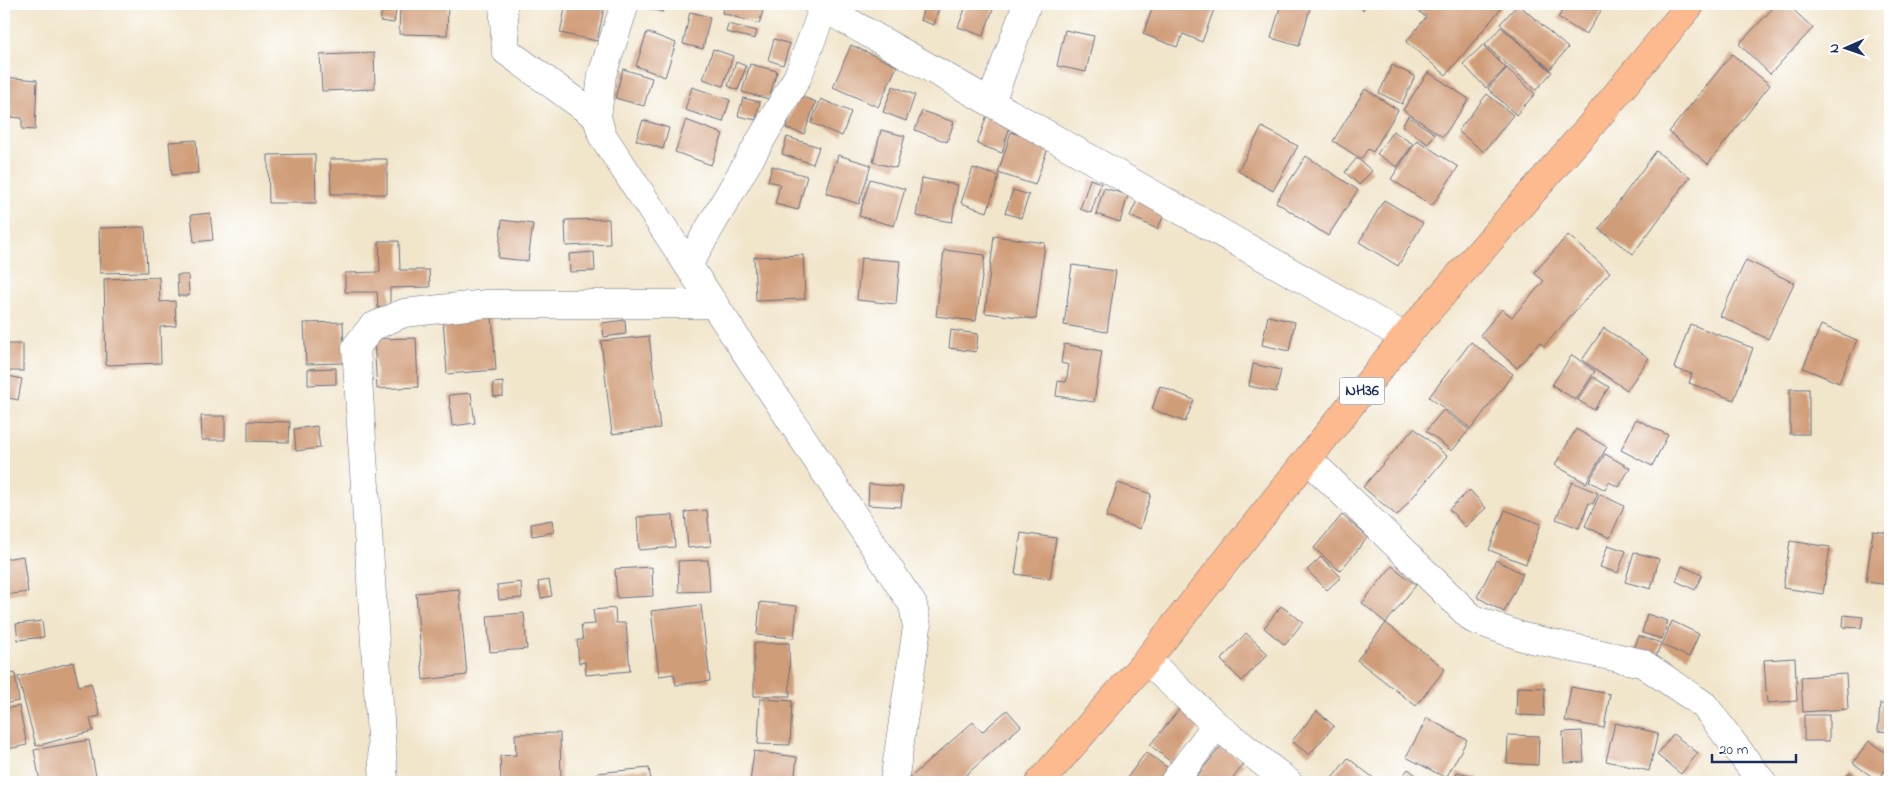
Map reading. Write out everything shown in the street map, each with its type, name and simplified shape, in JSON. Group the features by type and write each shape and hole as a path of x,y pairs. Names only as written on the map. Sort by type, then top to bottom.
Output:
{"highway":[{"name":"NH36","path":"1040,782 1147,660 1405,337 1592,124 1690,4"}],"street":[{"path":"504,4 506,51 597,117"},
{"path":"625,4 602,75 597,117 602,135 913,605 917,627 894,782"},
{"path":"991,102 1027,4"},
{"path":"688,265 798,76 822,5 1405,337"},
{"path":"384,782 356,347 372,327 404,313 486,304 714,304"},
{"path":"1308,459 1473,619 1523,637 1642,663 1704,705 1762,782"},
{"path":"1147,660 1216,724 1288,782"},
{"path":"1174,782 1216,724"}],"building":[{"path":"383,4 397,4 394,23 380,21"},
{"path":"400,4 448,4 447,35 399,34"},
{"path":"566,4 605,4 597,41 560,33"},
{"path":"644,4 665,4 663,12 643,7"},
{"path":"725,4 765,4 759,24 722,13"},
{"path":"906,4 922,4 921,9"},
{"path":"925,4 940,4 934,25 920,20"},
{"path":"967,4 995,4 983,36 958,27"},
{"path":"1154,4 1216,4 1202,42 1183,34 1177,47 1143,34"},
{"path":"1281,4 1294,4 1310,9 1299,46 1271,38"},
{"path":"1354,4 1368,4 1363,10"},
{"path":"1409,4 1504,5 1446,75 1406,42 1426,17"},
{"path":"1518,4 1568,48 1550,69 1500,24"},
{"path":"1566,4 1605,4 1586,35 1558,18"},
{"path":"1777,4 1787,4 1813,28 1770,74 1739,44"},
{"path":"690,12 710,17 703,49 683,44"},
{"path":"728,24 757,31 755,39 726,32"},
{"path":"1501,27 1552,72 1536,90 1485,45"},
{"path":"1065,30 1094,36 1086,72 1057,66"},
{"path":"647,32 676,43 665,77 636,66"},
{"path":"774,39 790,44 783,65 768,60"},
{"path":"851,45 897,66 878,107 833,87"},
{"path":"1483,45 1506,68 1486,88 1463,64"},
{"path":"713,49 733,56 723,86 703,79"},
{"path":"374,53 375,89 322,91 320,55"},
{"path":"1732,54 1770,85 1708,164 1669,132"},
{"path":"736,62 746,66 738,90 728,86"},
{"path":"750,64 777,71 769,99 742,92"},
{"path":"1392,65 1415,76 1402,104 1379,93"},
{"path":"1507,68 1535,94 1516,115 1488,89"},
{"path":"623,69 652,78 644,106 615,98"},
{"path":"1428,72 1469,99 1443,137 1403,110"},
{"path":"4,77 37,80 35,130 22,129 22,118 10,117 11,107 4,106"},
{"path":"893,86 915,95 906,121 883,112"},
{"path":"692,87 730,100 723,122 685,110"},
{"path":"1365,89 1398,110 1373,152 1368,149 1361,159 1333,141"},
{"path":"1487,94 1513,115 1484,152 1458,131"},
{"path":"798,95 816,102 804,134 786,128"},
{"path":"743,98 760,102 756,120 738,116"},
{"path":"821,99 851,112 842,136 811,123"},
{"path":"922,111 954,122 947,142 915,130"},
{"path":"987,115 1011,123 1002,153 977,144"},
{"path":"1408,116 1435,134 1428,144 1402,126"},
{"path":"643,120 669,128 663,149 636,140"},
{"path":"686,120 723,134 711,165 675,152"},
{"path":"1262,127 1298,146 1273,191 1238,171"},
{"path":"881,130 905,136 896,168 873,162"},
{"path":"1393,131 1413,144 1397,167 1377,154"},
{"path":"1011,132 1049,145 1035,185 998,173"},
{"path":"787,137 819,147 813,164 782,154"},
{"path":"196,140 198,173 172,175 169,142"},
{"path":"1417,140 1458,167 1432,206 1391,179"},
{"path":"1656,151 1690,177 1633,254 1599,229"},
{"path":"315,154 316,203 269,203 268,155"},
{"path":"838,155 871,165 859,204 826,193"},
{"path":"1306,156 1358,190 1328,236 1276,202"},
{"path":"1357,158 1372,171 1359,185 1345,172"},
{"path":"330,159 387,159 387,194 331,194"},
{"path":"772,166 807,176 798,210 775,204 780,184 768,181"},
{"path":"973,168 999,176 987,212 961,203"},
{"path":"4,173 8,174 5,189 4,189"},
{"path":"922,178 958,185 952,222 916,216"},
{"path":"870,179 905,189 894,226 859,216"},
{"path":"1090,179 1101,183 1091,213 1080,209"},
{"path":"1104,188 1128,195 1120,222 1096,214"},
{"path":"1013,190 1029,195 1021,218 1005,213"},
{"path":"1139,196 1167,210 1157,229 1130,216"},
{"path":"1384,200 1423,223 1398,266 1359,242"},
{"path":"210,213 213,240 194,242 191,215"},
{"path":"609,219 610,244 566,246 565,220"},
{"path":"502,220 533,224 528,261 498,258"},
{"path":"145,227 147,272 100,273 99,228"},
{"path":"1568,235 1610,272 1544,346 1540,342 1517,368 1480,335 1502,309 1512,317 1544,281 1534,273"},
{"path":"994,236 1045,243 1036,319 985,313"},
{"path":"379,241 399,241 400,270 429,270 430,287 390,288 390,307 378,308 377,292 345,292 345,273 380,272"},
{"path":"944,250 985,255 976,321 936,316"},
{"path":"594,252 595,271 570,272 569,254"},
{"path":"803,255 805,299 756,301 754,257"},
{"path":"861,258 900,261 896,304 857,300"},
{"path":"1746,260 1794,283 1768,339 1720,316"},
{"path":"1072,265 1116,271 1107,332 1064,325"},
{"path":"177,275 188,275 189,296 178,296"},
{"path":"159,277 160,302 175,301 176,326 160,327 161,363 106,365 104,279"},
{"path":"492,316 496,370 447,374 443,319"},
{"path":"1268,316 1295,322 1289,351 1262,345"},
{"path":"625,320 626,334 604,337 602,323"},
{"path":"343,322 344,363 306,364 304,323"},
{"path":"1690,324 1753,348 1734,400 1689,383 1692,374 1674,368"},
{"path":"1821,325 1857,340 1839,383 1803,368"},
{"path":"1604,328 1649,358 1627,390 1582,360"},
{"path":"951,330 978,334 976,352 949,348"},
{"path":"649,336 660,428 612,434 601,341"},
{"path":"416,338 418,387 377,389 374,339"},
{"path":"1471,342 1513,374 1471,429 1429,397"},
{"path":"6,344 23,344 23,371 6,371"},
{"path":"1064,344 1102,351 1094,402 1056,396 1058,381 1066,382 1069,365 1061,363"},
{"path":"1572,355 1595,371 1576,400 1552,385"},
{"path":"1253,364 1281,370 1276,392 1249,386"},
{"path":"336,368 336,384 308,385 308,369"},
{"path":"4,375 22,379 18,400 4,397"},
{"path":"1593,377 1609,387 1594,410 1578,400"},
{"path":"503,382 503,396 494,397 493,383"},
{"path":"1160,386 1194,400 1185,422 1152,409"},
{"path":"1790,389 1809,389 1809,434 1790,434"},
{"path":"471,393 475,423 452,426 449,395"},
{"path":"1443,410 1469,430 1452,451 1426,431"},
{"path":"201,416 225,416 225,440 202,440"},
{"path":"1636,419 1668,435 1652,466 1621,450"},
{"path":"248,421 290,422 289,442 248,441"},
{"path":"317,426 320,448 296,451 294,429"},
{"path":"1414,428 1447,456 1397,516 1363,487"},
{"path":"1576,429 1607,447 1586,483 1555,465"},
{"path":"1605,454 1630,468 1619,487 1609,482 1605,490 1589,481"},
{"path":"1572,482 1598,493 1593,504 1589,503 1579,528 1556,519"},
{"path":"1118,483 1151,494 1140,529 1106,517"},
{"path":"869,484 903,487 901,507 868,505"},
{"path":"1470,490 1486,508 1465,527 1449,509"},
{"path":"1600,494 1624,506 1610,538 1585,526"},
{"path":"707,510 711,546 688,548 685,512"},
{"path":"1505,510 1541,524 1526,564 1489,550"},
{"path":"673,515 675,547 639,550 637,517"},
{"path":"1342,515 1368,537 1340,571 1314,548"},
{"path":"552,520 554,532 532,536 531,524"},
{"path":"1873,531 1890,533 1890,585 1866,582"},
{"path":"1021,533 1056,538 1050,579 1015,574"},
{"path":"1790,541 1830,547 1823,594 1783,588"},
{"path":"1608,545 1626,551 1618,573 1600,567"},
{"path":"1634,552 1659,559 1651,589 1625,582"},
{"path":"23,556 28,592 4,595 4,559"},
{"path":"1321,557 1341,577 1327,590 1307,570"},
{"path":"708,560 710,591 679,592 678,561"},
{"path":"1496,560 1523,574 1504,612 1477,597"},
{"path":"1392,566 1416,585 1386,623 1362,603"},
{"path":"1682,566 1702,575 1695,590 1676,581"},
{"path":"652,567 653,596 617,598 615,569"},
{"path":"549,580 552,596 541,598 538,582"},
{"path":"521,582 522,598 499,600 497,585"},
{"path":"459,589 467,675 423,680 416,593"},
{"path":"760,602 797,606 794,638 757,635"},
{"path":"701,605 710,681 676,685 674,674 659,676 651,611"},
{"path":"1281,606 1303,622 1285,645 1264,628"},
{"path":"615,608 616,623 626,623 630,671 586,675 585,662 579,663 577,640 583,640 581,625 595,624 593,610"},
{"path":"524,613 527,649 490,652 487,616"},
{"path":"1647,614 1668,621 1662,639 1642,633"},
{"path":"1844,615 1863,617 1861,628 1843,627"},
{"path":"42,621 44,637 18,640 16,624"},
{"path":"1672,621 1699,634 1689,657 1662,645"},
{"path":"1386,623 1445,669 1416,706 1357,660"},
{"path":"1246,633 1268,654 1242,681 1221,660"},
{"path":"1639,636 1661,643 1655,660 1633,652"},
{"path":"754,643 789,643 790,696 754,696"},
{"path":"1795,658 1797,701 1767,703 1764,660"},
{"path":"73,662 79,686 91,683 100,716 90,718 93,731 36,746 18,677"},
{"path":"15,673 19,701 4,704 4,675"},
{"path":"1846,674 1848,709 1803,712 1801,677"},
{"path":"1517,687 1545,688 1544,716 1516,715"},
{"path":"1571,687 1610,694 1604,728 1565,721"},
{"path":"760,699 792,701 790,745 758,744"},
{"path":"1880,704 1890,705 1890,732 1878,731"},
{"path":"19,706 27,745 4,750 4,709"},
{"path":"1182,706 1203,723 1172,763 1150,745"},
{"path":"1007,710 1021,726 958,782 905,782 973,722 982,732"},
{"path":"1317,711 1334,726 1309,755 1292,741"},
{"path":"1804,715 1829,715 1829,741 1804,741"},
{"path":"1427,718 1467,740 1446,778 1406,757"},
{"path":"1615,723 1658,733 1649,771 1606,761"},
{"path":"1582,731 1584,762 1564,763 1563,732"},
{"path":"560,733 561,782 501,782 500,756 516,755 515,734"},
{"path":"1673,734 1698,753 1681,774 1657,755"},
{"path":"1508,735 1539,736 1538,765 1507,763"},
{"path":"89,740 97,781 40,782 34,750"},
{"path":"1869,741 1890,756 1890,763 1878,781 1853,763"},
{"path":"1221,746 1244,764 1230,782 1192,782"},
{"path":"754,751 797,757 794,782 750,782"},
{"path":"1146,752 1171,770 1161,782 1124,782"},
{"path":"1348,758 1376,780 1374,782 1329,782"},
{"path":"649,768 651,782 597,782 596,773"},
{"path":"1408,769 1425,782 1398,782"},
{"path":"1457,772 1480,777 1479,782 1455,782"},
{"path":"1850,772 1861,782 1841,782"}]}
